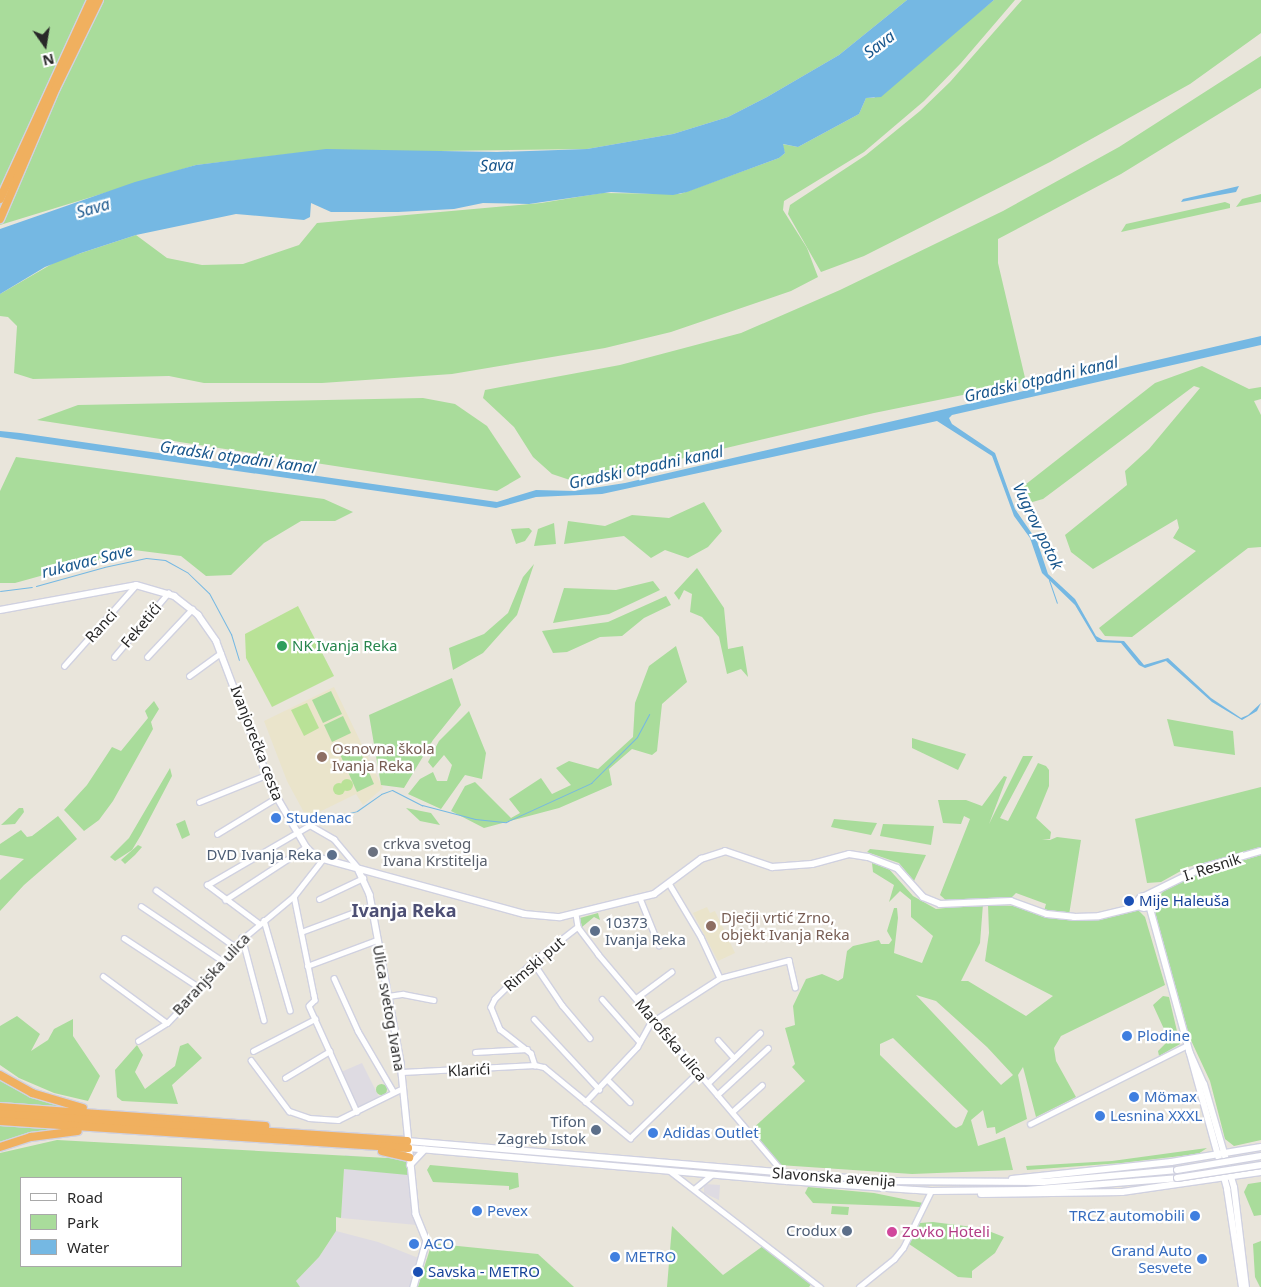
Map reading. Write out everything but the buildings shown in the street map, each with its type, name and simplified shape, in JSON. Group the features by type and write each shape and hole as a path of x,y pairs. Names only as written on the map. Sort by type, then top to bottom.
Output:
{"highway":[{"path":"0,199 91,0"},
{"path":"0,219 56,88 99,0"},
{"path":"0,1075 32,1093 109,1114"},
{"path":"0,1107 248,1124 297,1133"},
{"path":"0,1114 297,1133 408,1144"},
{"path":"0,1121 369,1146 408,1144"},
{"path":"0,1147 51,1133 121,1129"},
{"path":"369,1146 410,1161"}],"main road":[{"name":"Ivanjorečka cesta","path":"0,610 136,586 168,594 192,609 206,624 221,653 276,798 306,847 322,860 531,916 554,918 640,898 670,885 701,859 716,852 733,853 772,867 812,864 854,854 893,866 920,894 937,903 1011,901 1047,914 1074,917 1099,916 1144,902"},
{"path":"1144,902 1150,916 1224,1180 1233,1217 1242,1287"},
{"path":"1186,1046 1202,1078 1232,1178 1240,1218 1246,1287"},
{"name":"Slavonska avenija","path":"408,1144 425,1150 712,1175 931,1191 1075,1188 1177,1178 1261,1165"},
{"name":"Slavonska avenija","path":"408,1144 884,1181 999,1183 1084,1179 1176,1170 1261,1156"},
{"path":"999,1183 1040,1175 1217,1156 1261,1147"},
{"path":"410,1161 425,1150"},
{"path":"960,1191 1000,1196 1078,1195 1224,1180 1261,1172"}],"street":[{"name":"Ranci","path":"64,666 136,586"},
{"name":"Feketići","path":"114,657 168,594"},
{"path":"148,656 192,609"},
{"path":"189,676 221,653"},
{"path":"199,802 266,775"},
{"path":"217,834 276,798"},
{"path":"259,924 207,885 310,825 334,839 359,871"},
{"path":"225,900 306,847"},
{"name":"I. Resnik","path":"1144,902 1164,885 1202,868 1261,851"},
{"name":"Baranjska ulica","path":"138,1042 167,1023 200,988 242,937 294,896 322,860"},
{"name":"Ulica svetog Ivana","path":"359,871 364,878 371,906 402,1072 417,1220 428,1241 414,1287"},
{"path":"319,899 364,878"},
{"path":"670,885 702,937 720,978"},
{"path":"156,890 234,946"},
{"path":"294,896 315,1000 308,1006 357,1112"},
{"path":"640,898 658,945"},
{"path":"141,906 223,961"},
{"path":"301,932 371,906"},
{"path":"576,914 578,927"},
{"path":"264,920 290,1010"},
{"name":"Rimski put","path":"535,1065 527,1049 500,1029 491,1007 495,999 533,962 578,927"},
{"name":"Marofska ulica","path":"578,927 717,1095 770,1155 772,1162 785,1174"},
{"path":"242,937 264,1020"},
{"path":"124,938 200,988"},
{"path":"307,966 377,940"},
{"path":"584,1102 608,1080 640,1042 654,1019 720,978 789,960 795,987"},
{"path":"533,962 562,1005 590,1038"},
{"path":"636,998 671,972"},
{"path":"104,976 167,1023"},
{"path":"334,978 358,1031 393,1091"},
{"path":"388,996 403,994 433,1000"},
{"path":"602,999 640,1042"},
{"path":"253,1051 315,1019"},
{"path":"534,1019 599,1089"},
{"path":"708,1083 760,1033"},
{"path":"718,1040 734,1058"},
{"path":"1030,1124 1186,1046"},
{"path":"717,1095 768,1048"},
{"path":"475,1052 527,1049"},
{"path":"285,1078 330,1051"},
{"path":"251,1060 292,1113 333,1120 357,1112 393,1091 403,1088"},
{"path":"535,1065 544,1067 584,1102 630,1138 698,1072"},
{"name":"Klarići","path":"402,1072 535,1065"},
{"path":"608,1080 630,1102"},
{"path":"732,1112 762,1085"},
{"path":"754,1171 772,1162"},
{"path":"668,1171 820,1287"},
{"path":"694,1189 712,1175"},
{"path":"863,1286 894,1259 918,1221 931,1191"}],"shaded area":[{"name":"Osnovna škola Ivanja Reka","path":"334,687 383,788 363,805 356,794 307,818 287,781 264,721"},
{"name":"Dječji vrtić Zrno, objekt Ivanja Reka","path":"707,907 710,913 715,911 735,953 718,961 693,913"},
{"path":"362,1063 380,1099 357,1109 341,1072"},
{"path":"345,1155 407,1162 417,1225 341,1218"},
{"path":"704,1184 720,1185 719,1200 704,1193"},
{"path":"336,1231 378,1242 421,1259 409,1287 300,1287 295,1282 319,1257"}],"green space":[{"path":"0,0 907,0 839,55 767,97 728,117 673,134 587,149 298,153 196,165 0,225"},
{"path":"994,0 1015,0 961,63 924,101 864,152 784,201 783,210 807,248 818,277 791,291 671,332 605,348 452,374 322,383 204,383 169,376 33,379 14,373 17,326 8,317 0,316 0,294 57,261 136,235 167,258 202,265 243,264 299,245 317,223 541,203 602,193 680,194 779,158 785,153 782,144 798,147 859,114 866,98 874,98"},
{"path":"1022,0 1261,0 1261,33 1190,84 1050,162 864,256 821,272 788,214 790,205 866,155 920,111 950,82"},
{"path":"1261,56 1261,88 1121,174 998,239 998,263 1026,382 874,413 579,483 552,474 533,457 514,427 483,398 485,390 620,365 741,333 840,290 1003,211 1119,147"},
{"path":"1261,194 1261,202 1236,207 1242,199"},
{"path":"1225,202 1230,204 1230,208 1121,232 1126,224"},
{"path":"1202,366 1249,389 1261,387 1261,399 1254,401 1261,415 1261,547 1248,548 1132,637 1105,636 1099,628 1196,551 1173,538 1179,528 1177,519 1093,569 1071,552 1065,535 1127,485 1125,471 1149,449 1200,388 1194,386 1043,499 1029,503 1021,488 1155,383"},
{"path":"423,398 455,404 487,426 521,477 497,491 37,420 78,405"},
{"path":"16,457 324,499 353,512 335,521 301,521 264,543 231,575 206,576 181,556 134,550 15,583 0,583 0,491"},
{"path":"704,502 722,531 708,547 688,558 665,550 651,558 624,536 564,544 568,521 605,526 632,515 669,518"},
{"path":"554,523 556,544 534,546 538,529"},
{"path":"529,528 532,531 525,541 516,544 511,529"},
{"path":"534,564 517,615 483,653 453,670 449,648 484,634 508,613 523,577"},
{"path":"697,568 724,608 728,649 743,646 748,677 741,669 727,674 719,637 702,617 690,612 692,594 684,590 679,600 674,593"},
{"path":"653,581 660,590 609,614 553,623 564,588 616,590"},
{"path":"666,596 671,605 644,618 622,636 600,637 567,652 553,653 542,631 608,622"},
{"name":"NK Ivanja Reka","path":"298,606 334,676 272,707 246,658 245,634"},
{"path":"676,646 687,682 662,704 657,751 652,755 632,749 609,769 612,785 559,808 484,828 451,811 465,786 475,782 511,818 520,813 509,799 541,778 552,794 571,785 556,768 569,761 598,769 633,737 635,703 649,666"},
{"path":"452,678 461,705 433,740 404,788 381,785 369,715"},
{"path":"331,691 342,714 323,723 312,700"},
{"path":"154,701 159,709 151,722 153,729 113,801 99,820 84,831 64,810 87,785 112,747 121,751 148,718 145,711"},
{"path":"307,703 319,728 304,736 291,710"},
{"path":"469,711 486,753 482,779 465,775 441,809 408,794 420,779 433,772 437,781 447,781 452,765 444,755 433,768 428,762 439,741"},
{"path":"343,716 351,733 332,742 324,725"},
{"path":"1167,719 1233,731 1235,755 1174,746"},
{"path":"912,738 966,754 958,770 912,748"},
{"path":"357,744 374,784 357,792 339,752"},
{"path":"1023,756 1033,756 1000,818 1008,821 1038,763 1046,766 1049,770 1049,786 1036,818 1051,832 1050,839 1042,839 1050,840 1057,837 1081,840 1069,915 1044,911 1046,904 1016,893 1010,899 948,902 940,895 970,819 964,816 961,824 943,823 938,800 966,800 982,806 1004,776 1007,777 989,824"},
{"path":"170,768 172,776 141,835 132,850 115,861 110,857 129,838"},
{"path":"345,779 349,779 353,785 349,791 345,791 341,787 341,783"},
{"path":"337,783 341,783 345,789 341,795 337,795 333,791 333,787"},
{"path":"1261,787 1261,848 1188,867 1161,882 1147,883 1135,819"},
{"path":"19,808 23,808 24,812 15,824 1,825"},
{"path":"406,808 431,813 440,825 420,821"},
{"path":"58,816 77,839 24,885 0,911 0,880 24,859 0,855 0,844 21,830 27,837 32,836"},
{"path":"834,819 877,823 871,835 831,827"},
{"path":"185,820 190,835 182,839 176,824"},
{"path":"883,824 934,826 931,845 880,836"},
{"path":"138,845 142,847 125,864 121,860"},
{"path":"870,849 926,855 914,881 899,863 867,852"},
{"path":"1261,855 1261,1140 1234,1146 1225,1139 1210,1081 1189,1036 1153,905 1165,889 1184,878"},
{"path":"872,863 888,868 913,896 936,909 983,904 980,943 961,981 968,981 1026,1016 1053,996 985,961 989,933 988,905 1016,906 1057,919 1098,920 1137,909 1145,917 1165,985 1061,1036 1054,1048 1056,1061 1076,1097 1036,1117 1023,1067 1018,1075 1027,1119 996,1134 995,1127 987,1128 983,1110 971,1120 978,1146 1005,1137 1013,1170 912,1174 779,1165 751,1130 805,1081 792,1067 795,1064 785,1028 795,1025 793,1006 806,979 822,974 838,981 843,978 847,951 853,946 879,940 881,944 889,944 892,940 887,931 894,908 897,908 898,918 894,953 922,963 933,936 911,917 911,900 900,891 889,902 894,885 873,872","holes":["916,995 936,1001 987,1047 1013,1075 1001,1085","893,1038 968,1111 962,1125 956,1128 953,1126 880,1055 880,1044"]},
{"path":"598,913 600,920 594,917 582,927 580,918"},
{"path":"1163,996 1169,997 1180,1044 1159,1056 1158,1051 1169,1040 1153,1005"},
{"path":"17,1016 40,1034 31,1051 48,1040 54,1029 73,1019 73,1036 100,1076 88,1101 54,1093 19,1078 0,1065 0,1026"},
{"path":"188,1043 202,1058 172,1085 178,1104 122,1101 117,1097 115,1070 137,1045 143,1055 135,1072 145,1089 175,1066 180,1046"},
{"path":"0,1078 77,1109 0,1105"},
{"path":"381,1083 387,1089 381,1095 375,1089"},
{"path":"0,1125 62,1129 0,1145"},
{"path":"57,1140 406,1159 408,1175 344,1169 341,1218 336,1217 336,1231 319,1257 296,1281 300,1287 0,1287 0,1153"},
{"path":"1207,1148 1198,1154 1121,1163 1027,1170 1026,1166 1112,1161"},
{"path":"430,1165 518,1173 519,1187 509,1190 509,1186 433,1182 427,1170"},
{"path":"1261,1182 1261,1215 1254,1216 1244,1192 1248,1184"},
{"path":"808,1187 874,1193 923,1203 921,1207 813,1203 805,1193"},
{"path":"832,1206 849,1207 848,1215 831,1214"},
{"path":"933,1222 981,1228 1004,1237 995,1253 972,1271 972,1278 958,1277 909,1244 920,1223"},
{"path":"672,1226 723,1275 763,1246 812,1283 809,1287 667,1287"},
{"path":"1261,1241 1260,1287 1255,1277 1253,1244"},
{"path":"438,1244 538,1254 574,1287 418,1287 430,1249"}],"water":[{"name":"Sava","path":"907,0 994,0 881,97 866,98 859,114 798,147 783,144 785,153 779,158 687,192 673,195 611,192 529,204 483,203 454,209 398,212 331,212 311,203 310,217 304,220 236,214 136,235 81,253 45,267 0,294 0,229 135,182 196,165 326,149 497,152 587,149 673,134 728,117 767,97 839,55"},
{"path":"1239,186 1236,192 1181,202 1183,199"},
{"path":"1261,336 1261,345 952,415 949,418 952,424 995,453 1015,509 1037,541 1048,574 1075,599 1096,636 1103,640 1124,641 1144,665 1168,658 1211,698 1241,718 1248,715 1261,703 1257,711 1242,720 1212,702 1166,661 1145,668 1139,665 1121,643 1097,642 1075,605 1042,573 1030,538 1014,516 992,456 937,421 602,494 536,497 496,508 0,437 0,431 20,433 497,502 536,490 574,491 625,483"}],"waterway":[{"name":"rukavac Save","path":"36,586 104,567 146,558 165,560 188,573 209,593 231,634 239,660"},
{"path":"1049,580 1057,603"},
{"name":"rukavac Save","path":"0,591 32,587"},
{"name":"rukavac Save","path":"323,819 357,811 381,794 392,790 422,805 475,819 506,822 591,783 637,737 649,714"}],"place":[{"name":"NK Ivanja Reka","path":"282,646"},
{"name":"Osnovna škola Ivanja Reka","path":"322,757"},
{"name":"Studenac","path":"276,818"},
{"name":"crkva svetog Ivana Krstitelja","path":"373,852"},
{"name":"DVD Ivanja Reka","path":"332,855"},
{"name":"Mije Haleuša","path":"1129,901"},
{"name":"Dječji vrtić Zrno, objekt Ivanja Reka","path":"711,926"},
{"name":"10373 Ivanja Reka","path":"595,931"},
{"name":"Plodine","path":"1127,1036"},
{"name":"Mömax","path":"1134,1097"},
{"name":"Lesnina XXXL","path":"1100,1116"},
{"name":"Tifon Zagreb Istok","path":"596,1130"},
{"name":"Adidas Outlet","path":"653,1133"},
{"name":"Pevex","path":"477,1211"},
{"name":"TRCZ automobili","path":"1195,1216"},
{"name":"Crodux","path":"847,1231"},
{"name":"Zovko Hoteli","path":"892,1232"},
{"name":"ACO","path":"414,1244"},
{"name":"METRO","path":"615,1257"},
{"name":"Grand Auto Sesvete","path":"1202,1259"},
{"name":"Savska - METRO","path":"418,1272"}],"district":[{"name":"Ivanja Reka","path":"404,910"}],"water label":[{"name":"Gradski otpadni kanal","path":"1041,379"},
{"name":"Gradski otpadni kanal","path":"238,457"},
{"name":"Gradski otpadni kanal","path":"646,467"},
{"name":"Vugrov potok","path":"1038,526"}]}
